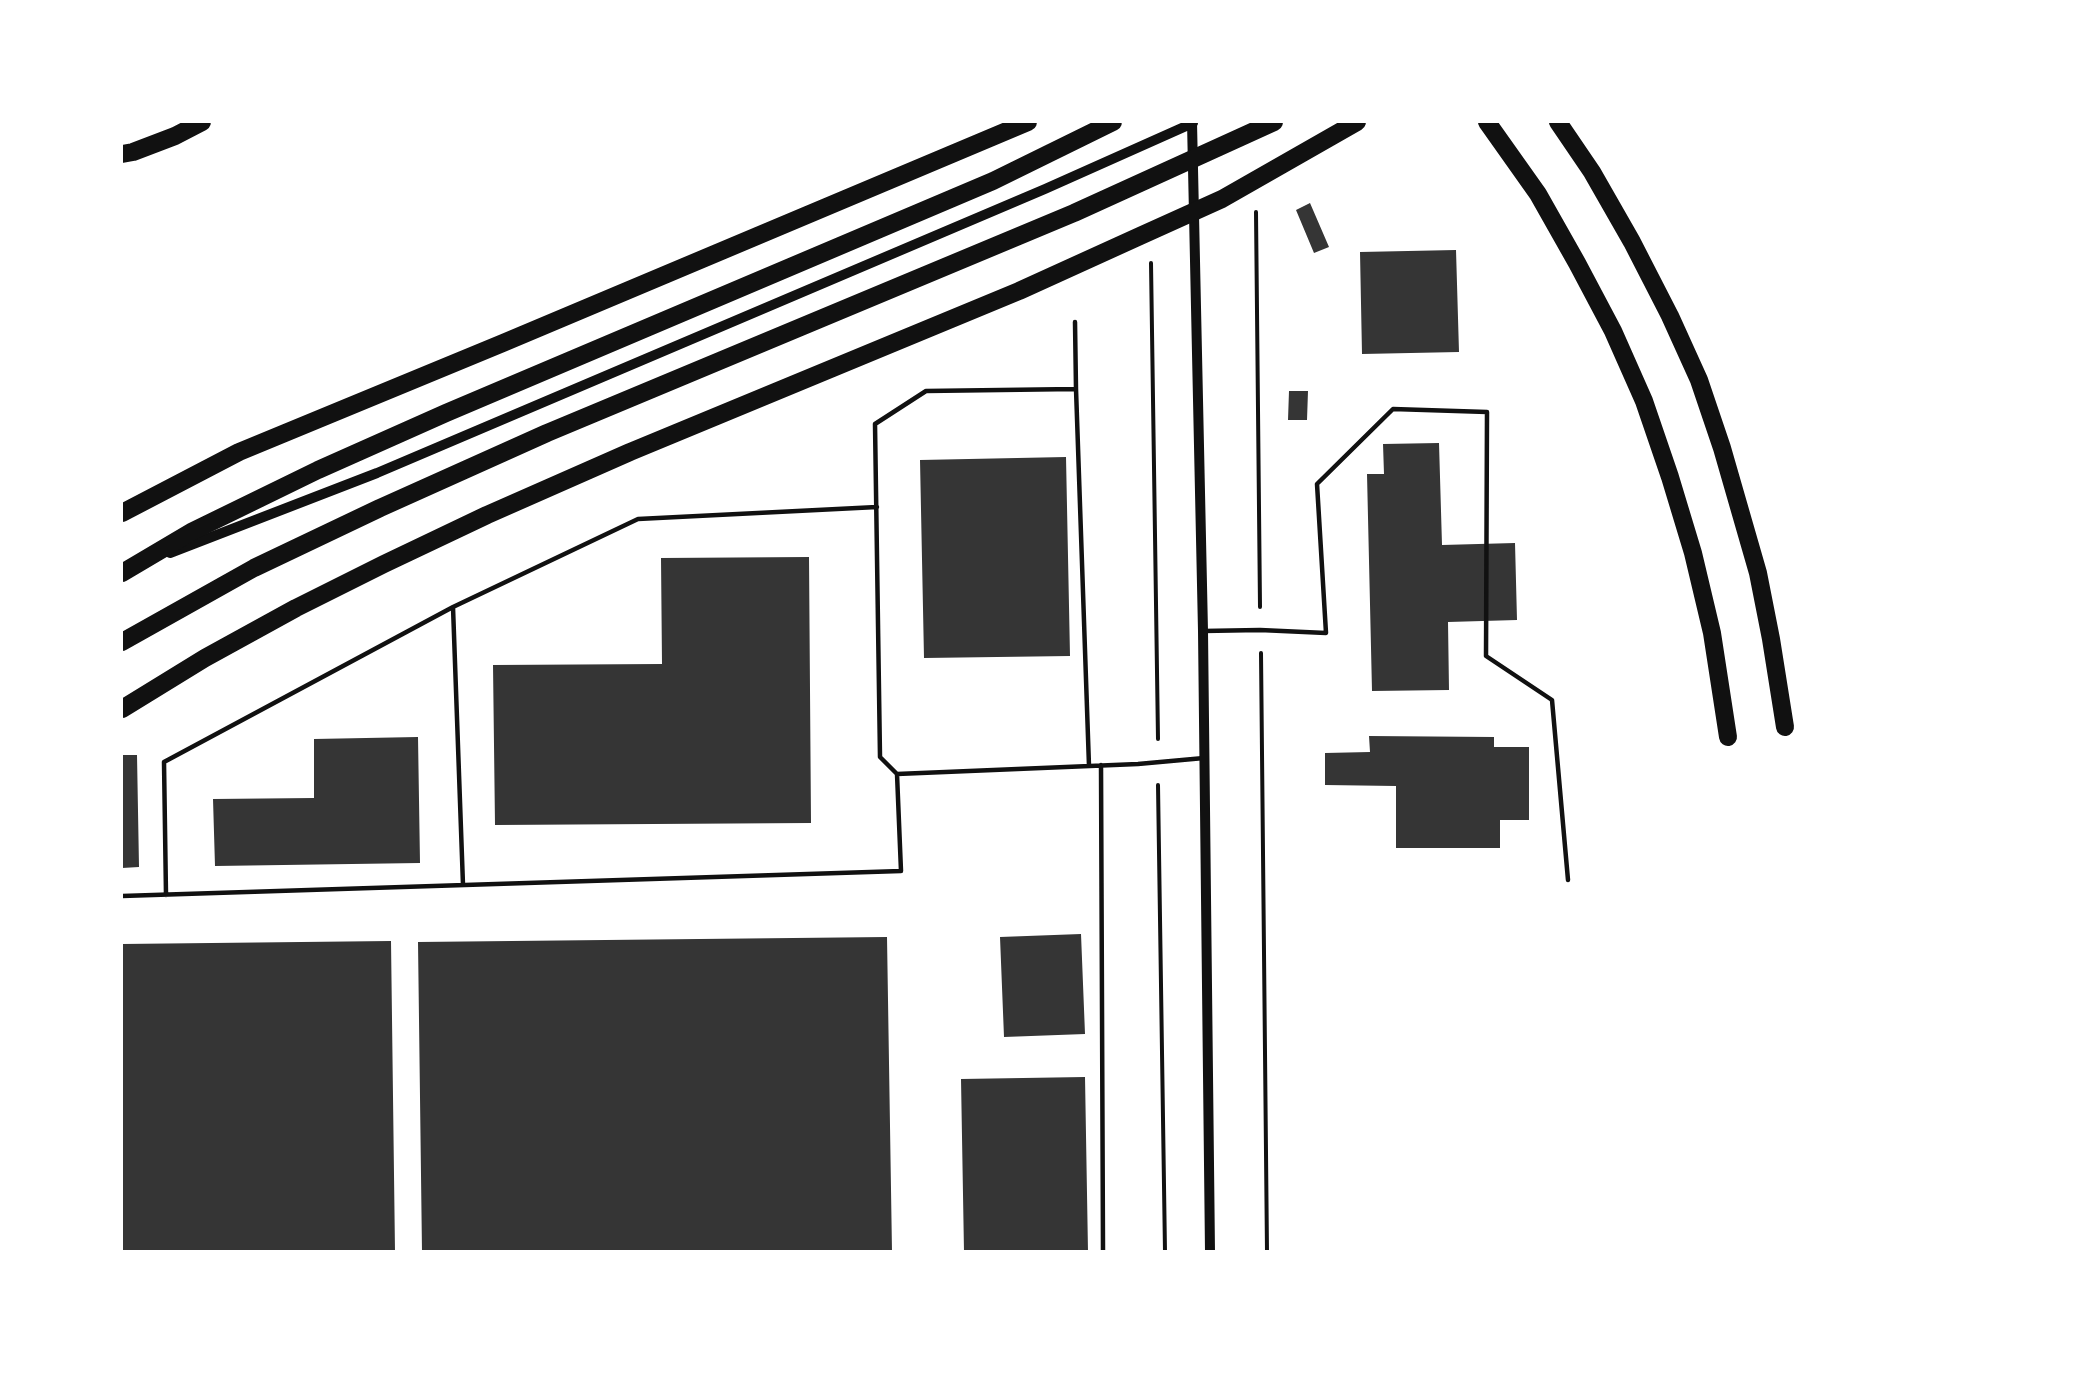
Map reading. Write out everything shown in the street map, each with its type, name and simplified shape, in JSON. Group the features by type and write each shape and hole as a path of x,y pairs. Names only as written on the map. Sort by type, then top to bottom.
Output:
{"highway":[{"path":"122,154 175,136 202,122"},
{"path":"122,513 239,452 514,339 1028,122"},
{"path":"122,572 193,531 318,470 446,413 993,181 1113,122"},
{"path":"122,642 254,568 380,508 547,433 1074,213 1274,122"},
{"path":"122,709 215,653 384,564 630,452 1019,291 1140,237 1222,199 1357,122"},
{"path":"1488,122 1538,194 1577,263 1613,331 1644,401 1693,553 1712,633 1728,737"},
{"path":"1558,122 1592,172 1632,242 1670,316 1699,380 1719,437 1758,573 1785,727"}],"street":[{"path":"122,572 377,473 1045,189 1193,122 1203,631 1210,1251"}],"lane":[{"path":"1076,322 1076,389 1089,766"},
{"path":"122,896 901,871 897,774 880,757 875,424 926,391 1076,389"},
{"path":"1203,631 1260,630 1326,633 1317,484 1393,409 1487,412 1486,656 1552,700 1568,880"},
{"path":"166,895 164,762 453,608 638,519 877,507"},
{"path":"453,608 463,885"},
{"path":"897,774 1158,763 1204,758"},
{"path":"1101,765 1103,1251"}],"path":[{"path":"1256,204 1267,1251"},
{"path":"1151,262 1164,1251"}],"building":[{"path":"1310,203 1329,247 1314,253 1296,210"},
{"path":"1456,250 1459,352 1362,354 1360,252"},
{"path":"1289,391 1308,391 1307,420 1288,420"},
{"path":"1439,443 1442,545 1515,543 1517,620 1448,622 1449,690 1372,691 1367,474 1384,474 1383,444"},
{"path":"1066,457 1070,656 924,658 920,460"},
{"path":"809,557 811,823 495,825 493,665 662,664 661,558"},
{"path":"1369,736 1494,737 1494,747 1529,747 1529,820 1500,820 1500,848 1396,848 1396,786 1325,785 1325,753 1370,752"},
{"path":"418,737 420,863 215,866 213,799 314,798 314,739"},
{"path":"122,755 137,755 139,867 122,868"},
{"path":"1081,934 1085,1034 1004,1037 1000,937"},
{"path":"887,937 892,1252 422,1252 418,942"},
{"path":"391,941 395,1252 122,1252 122,944"},
{"path":"1085,1077 1088,1252 964,1252 961,1079"}]}
